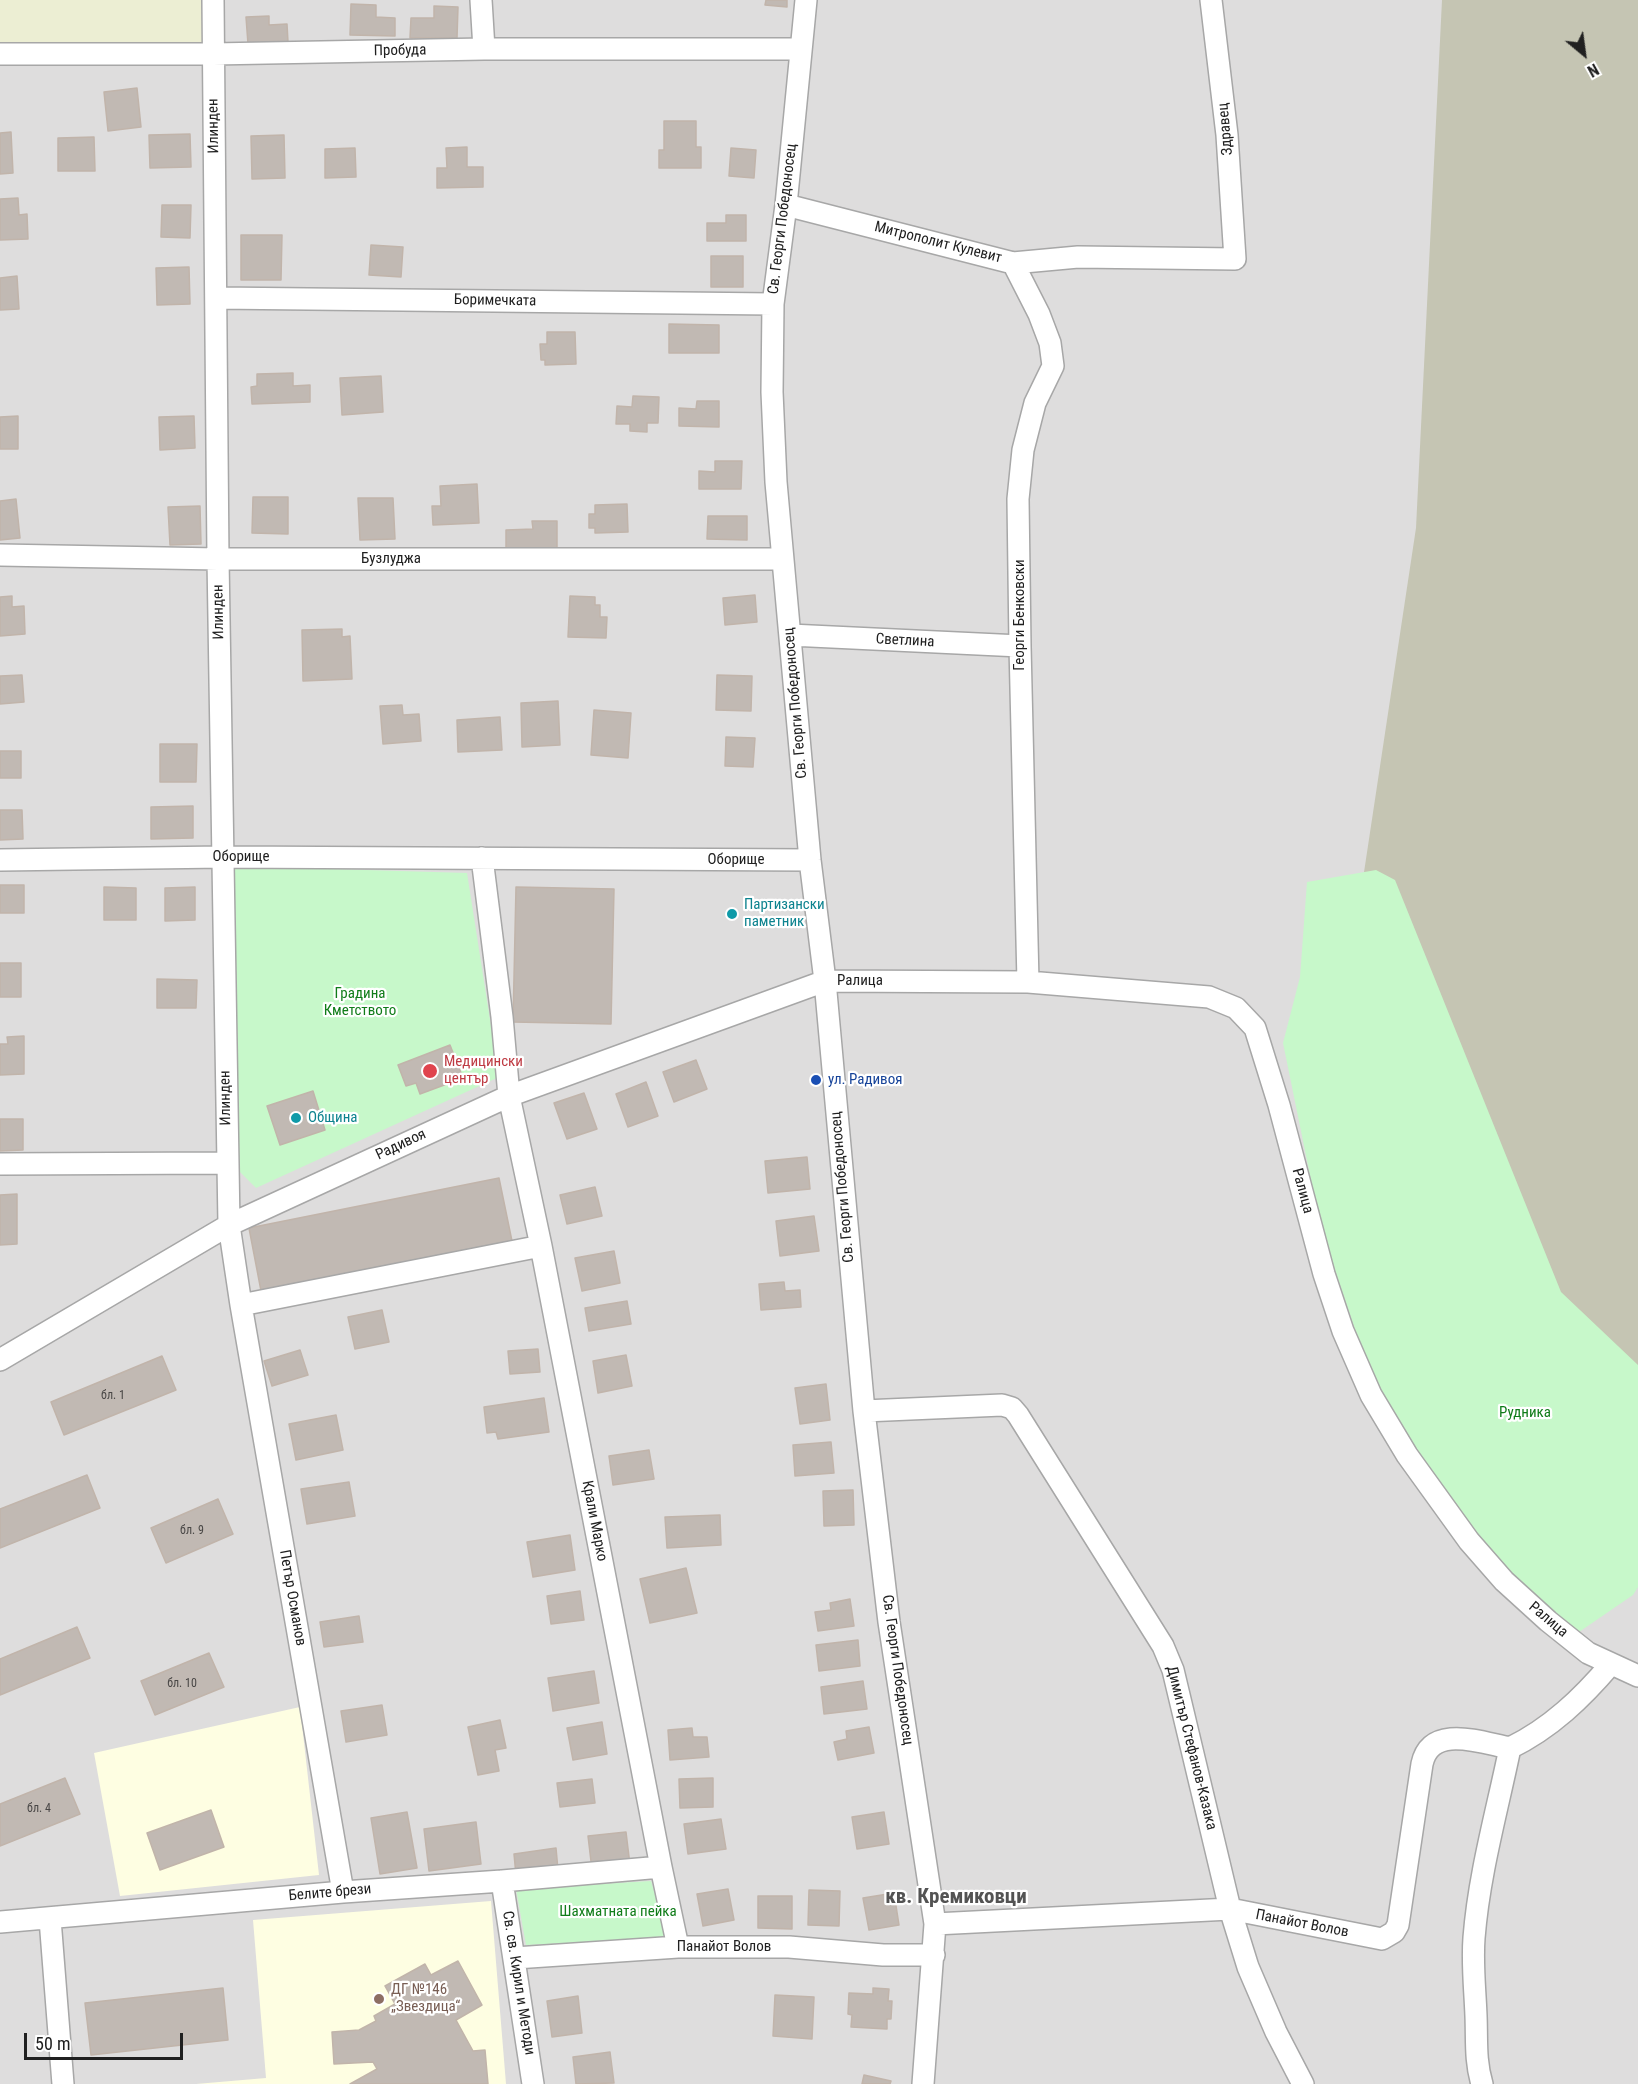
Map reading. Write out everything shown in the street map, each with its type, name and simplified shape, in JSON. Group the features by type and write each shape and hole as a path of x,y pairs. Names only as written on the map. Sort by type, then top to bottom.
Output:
{"street":[{"name":"Илинден","path":"213,0 218,559 226,1163 229,1225"},
{"path":"481,0 484,49"},
{"name":"Св. Георги Победоносец","path":"806,0 786,205 773,304 772,392 789,635 810,860 825,981 864,1411 889,1622 935,1924 923,2084"},
{"name":"Здравец","path":"1211,0 1227,135 1235,259"},
{"name":"Пробуда","path":"0,54 213,54 484,49 800,49"},
{"name":"Митрополит Кулевит","path":"786,205 1013,263 1078,256 1235,259"},
{"name":"Георги Бенковски","path":"1013,263 1039,314 1050,343 1053,366 1035,404 1023,450 1018,499 1028,982"},
{"name":"Боримечката","path":"216,298 773,304"},
{"name":"Бузлуджа","path":"0,555 218,559 783,559"},
{"name":"Светлина","path":"789,635 1020,646"},
{"name":"Оборище","path":"0,860 223,857 810,860"},
{"path":"482,858 502,1017 509,1096"},
{"name":"Ралица","path":"825,981 1028,982 1209,997 1236,1008 1255,1028 1280,1105 1324,1274 1343,1331 1371,1395 1407,1455 1469,1541 1503,1581 1588,1653 1638,1676"},
{"name":"Радивоя","path":"0,1360 229,1225 509,1096 825,981"},
{"name":"Крали Марко","path":"509,1096 541,1246 678,1947"},
{"path":"0,1164 226,1163"},
{"name":"Петър Османов","path":"229,1225 343,1892"},
{"path":"241,1305 541,1246"},
{"name":"Димитър Стефанов-Казака","path":"864,1411 1002,1405 1012,1408 1018,1414 1163,1646 1173,1670 1230,1910 1248,1967 1276,2032 1303,2084"},
{"path":"1482,2084 1476,2065 1474,1937 1481,1883 1510,1748 1532,1738 1555,1721 1593,1686 1611,1664"},
{"name":"Панайот Волов","path":"935,1924 1230,1910 1376,1939 1388,1937 1398,1925 1422,1764 1429,1747 1447,1738 1461,1738 1510,1748"},
{"name":"Белите брези","path":"0,1922 661,1867"},
{"name":"Св. св. Кирил и Методи","path":"502,1881 533,2084"},
{"path":"50,1919 63,2084"},
{"name":"Панайот Волов","path":"515,1958 678,1947 789,1947 884,1955 934,1955"}],"shaded area":[{"path":"0,0 213,0 213,54 0,54"},
{"path":"213,0 1476,0 1638,1519 1638,2084 0,2084 0,54"},
{"path":"1442,0 1638,0 1638,1519 1332,1084 1416,528"},
{"path":"300,1707 319,1875 120,1896 94,1753"},
{"name":"ДГ №146 „Звездица“","path":"491,1901 506,2084 196,2084 266,2078 253,1920"}],"green space":[{"name":"Градина Кметството","path":"232,866 467,873 499,1077 256,1188 238,1170"},
{"name":"Рудника","path":"1376,870 1395,880 1561,1292 1638,1365 1638,1587 1633,1595 1579,1632 1509,1578 1422,1463 1368,1368 1321,1229 1283,1043 1300,977 1307,882"},
{"name":"Шахматната пейка","path":"651,1881 667,1938 526,1945 516,1889"}],"building":[{"path":"766,0 787,0 787,7 765,5"},
{"path":"351,4 376,5 376,17 395,18 395,36 350,35"},
{"path":"434,6 458,7 457,38 410,38 411,18 434,18"},
{"path":"269,16 269,25 287,24 288,42 248,44 246,17"},
{"path":"137,88 141,127 108,131 104,92"},
{"path":"664,121 696,121 696,147 701,147 701,168 659,168 659,150 664,150"},
{"path":"11,132 13,173 0,174 0,133"},
{"path":"190,134 191,167 150,168 149,135"},
{"path":"284,135 285,178 252,179 251,136"},
{"path":"94,137 95,171 58,171 58,138"},
{"path":"467,147 467,167 483,167 483,187 437,188 437,168 447,168 446,148"},
{"path":"355,148 356,177 325,178 325,149"},
{"path":"731,148 756,150 754,178 729,176"},
{"path":"18,198 19,215 27,214 28,239 0,240 0,199"},
{"path":"162,205 191,205 190,238 161,237"},
{"path":"726,215 746,215 746,241 707,241 707,223 726,223"},
{"path":"241,235 282,235 281,280 241,280"},
{"path":"371,245 403,247 401,277 369,275"},
{"path":"711,256 743,256 743,287 711,287"},
{"path":"189,267 190,304 157,305 156,268"},
{"path":"17,276 19,309 0,310 0,278"},
{"path":"669,324 719,325 719,353 669,353"},
{"path":"547,332 575,332 576,364 545,365 545,360 541,360 540,344 547,344"},
{"path":"293,373 293,386 310,385 310,402 252,404 251,387 257,386 257,374"},
{"path":"381,376 383,412 342,415 340,378"},
{"path":"633,396 659,397 658,423 647,423 647,432 630,431 630,424 616,424 617,406 632,407"},
{"path":"697,401 719,401 719,427 679,426 679,408 696,409"},
{"path":"18,416 18,449 0,449 0,417"},
{"path":"194,416 195,448 160,450 159,417"},
{"path":"715,461 742,461 741,489 699,489 699,471 715,472"},
{"path":"477,484 479,523 433,525 432,506 441,506 440,486"},
{"path":"253,497 288,497 288,534 252,533"},
{"path":"358,498 393,498 395,539 360,540"},
{"path":"16,499 20,538 0,540 0,501"},
{"path":"627,504 628,532 595,533 595,528 589,528 589,514 595,514 595,505"},
{"path":"200,506 201,544 170,545 168,507"},
{"path":"708,516 747,516 747,540 707,539"},
{"path":"532,521 557,521 557,550 506,551 506,530 533,529"},
{"path":"755,595 757,622 725,625 723,598"},
{"path":"12,596 12,607 24,606 25,634 0,636 0,597"},
{"path":"570,596 595,597 595,605 600,605 600,617 607,617 606,638 568,637"},
{"path":"342,629 342,637 350,636 352,679 303,681 302,630"},
{"path":"22,675 24,702 0,704 0,676"},
{"path":"717,675 752,676 751,711 716,710"},
{"path":"558,701 560,745 522,747 521,703"},
{"path":"402,705 403,715 419,714 421,741 383,744 380,706"},
{"path":"594,710 631,713 628,758 591,755"},
{"path":"500,717 502,750 458,752 457,720"},
{"path":"726,737 755,738 753,767 725,766"},
{"path":"160,744 197,744 196,782 160,782"},
{"path":"0,751 21,751 21,778 0,778"},
{"path":"193,806 193,838 151,839 151,807"},
{"path":"0,810 22,810 23,839 0,840"},
{"path":"0,885 24,885 24,913 0,913"},
{"path":"104,887 136,888 136,920 104,920"},
{"path":"195,887 195,920 165,921 165,888"},
{"path":"516,887 614,889 611,1024 513,1022"},
{"path":"0,963 21,963 21,997 0,997"},
{"path":"157,979 197,980 196,1008 157,1008"},
{"path":"24,1036 24,1074 0,1075 0,1044 8,1044 7,1037"},
{"name":"Медицински център","path":"450,1045 463,1078 420,1094 416,1083 406,1086 398,1065"},
{"path":"696,1060 707,1089 674,1102 663,1072"},
{"path":"646,1082 658,1116 628,1127 616,1094"},
{"name":"Община","path":"313,1091 325,1130 280,1145 267,1106"},
{"path":"584,1093 597,1129 567,1139 554,1103"},
{"path":"0,1119 23,1119 23,1150 0,1151"},
{"path":"807,1157 810,1189 768,1193 765,1161"},
{"path":"499,1178 513,1246 262,1296 249,1228"},
{"path":"595,1187 602,1216 567,1224 560,1195"},
{"path":"17,1194 17,1244 0,1245 0,1195"},
{"path":"814,1216 819,1251 780,1256 776,1221"},
{"path":"614,1251 620,1283 582,1291 575,1258"},
{"path":"784,1282 785,1291 800,1290 801,1307 761,1310 759,1284"},
{"path":"627,1301 631,1324 589,1331 585,1308"},
{"path":"382,1310 389,1342 355,1349 348,1317"},
{"path":"538,1349 540,1372 510,1374 508,1351"},
{"path":"300,1350 308,1375 272,1386 264,1361"},
{"path":"626,1355 632,1386 598,1393 593,1361"},
{"path":"162,1356 176,1390 64,1435 51,1402"},
{"path":"826,1384 830,1420 800,1424 795,1388"},
{"path":"544,1398 549,1432 498,1439 496,1432 487,1433 484,1407"},
{"path":"336,1415 343,1450 296,1460 289,1424"},
{"path":"831,1442 834,1473 795,1476 793,1445"},
{"path":"649,1450 654,1479 613,1485 609,1456"},
{"path":"87,1475 100,1508 0,1548 0,1509"},
{"path":"349,1482 355,1516 307,1524 301,1489"},
{"path":"853,1490 854,1525 824,1526 823,1491"},
{"path":"218,1499 233,1534 166,1563 151,1528"},
{"path":"720,1515 721,1545 667,1548 665,1517"},
{"path":"570,1535 575,1570 533,1577 527,1542"},
{"path":"686,1568 697,1613 650,1623 640,1579"},
{"path":"580,1591 584,1620 551,1624 547,1596"},
{"path":"850,1599 854,1626 818,1631 815,1612 831,1610 830,1603"},
{"path":"359,1616 363,1642 324,1647 320,1622"},
{"path":"77,1627 90,1658 0,1695 0,1659"},
{"path":"858,1640 860,1666 819,1671 816,1645"},
{"path":"209,1653 224,1687 155,1715 141,1681"},
{"path":"594,1671 599,1703 553,1711 548,1678"},
{"path":"863,1681 867,1709 824,1714 821,1687"},
{"path":"382,1705 387,1735 346,1742 341,1711"},
{"path":"500,1720 506,1748 495,1750 499,1771 478,1775 468,1727"},
{"path":"602,1722 607,1754 573,1760 567,1728"},
{"path":"869,1727 874,1753 838,1760 834,1742 847,1739 846,1731"},
{"path":"692,1728 693,1737 707,1737 709,1757 670,1760 668,1730"},
{"path":"65,1778 80,1814 0,1846 0,1804"},
{"path":"713,1778 713,1807 680,1808 679,1779"},
{"path":"592,1779 595,1803 560,1807 557,1783"},
{"path":"211,1810 224,1847 160,1870 147,1833"},
{"path":"407,1812 417,1868 380,1874 371,1818"},
{"path":"884,1812 889,1844 857,1849 852,1817"},
{"path":"721,1819 726,1849 688,1854 684,1824"},
{"path":"476,1822 481,1864 429,1871 424,1829"},
{"path":"626,1832 630,1865 592,1870 588,1836"},
{"path":"556,1848 558,1870 516,1875 514,1854"},
{"path":"728,1889 734,1920 703,1926 697,1894"},
{"path":"809,1890 840,1891 839,1926 808,1925"},
{"path":"894,1893 899,1925 869,1930 863,1898"},
{"path":"758,1896 792,1896 792,1929 758,1928"},
{"path":"458,1961 482,2005 456,2020 473,2051 485,2050 488,2084 350,2084 377,2069 373,2062 334,2064 332,2032 359,2030 376,2021 374,2016 395,2004 385,1986 425,1964 431,1975"},
{"path":"223,1988 228,2040 91,2055 85,2003"},
{"path":"873,1988 889,1989 888,2001 892,2001 891,2019 887,2019 887,2029 851,2027 852,2015 848,2014 849,1993 873,1994"},
{"path":"775,1995 814,1997 812,2039 773,2036"},
{"path":"578,1996 582,2033 552,2037 547,2001"},
{"path":"610,2052 614,2083 576,2084 573,2057"},
{"path":"864,2075 891,2081 890,2084 862,2084"}],"place":[{"name":"Партизански паметник","path":"732,914"},
{"name":"Медицински център","path":"430,1071"},
{"name":"ул. Радивоя","path":"816,1080"},
{"name":"Община","path":"296,1118"},
{"name":"ДГ №146 „Звездица“","path":"379,1999"}],"district":[{"name":"кв. Кремиковци","path":"956,1898"}]}
